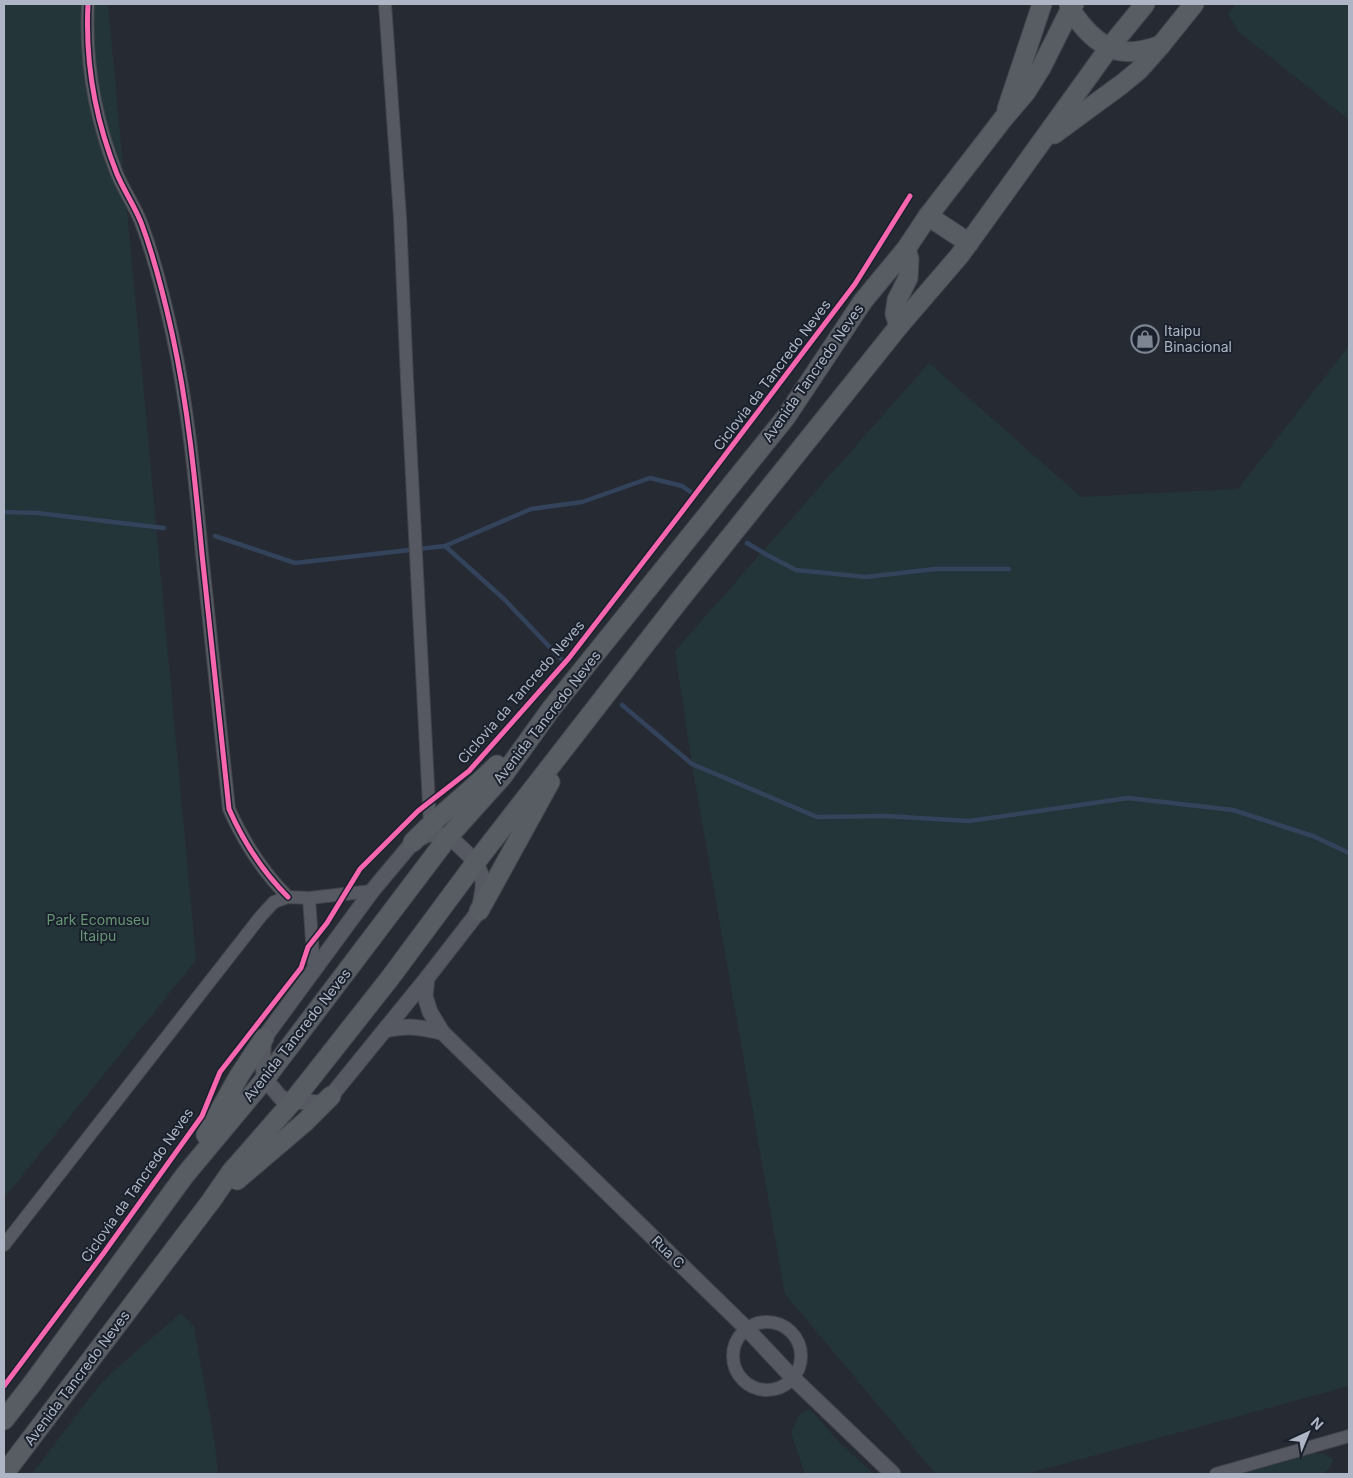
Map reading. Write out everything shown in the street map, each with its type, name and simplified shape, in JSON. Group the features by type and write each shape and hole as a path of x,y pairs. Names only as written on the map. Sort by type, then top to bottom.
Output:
{"main road":[{"path":"1003,119 1042,4"},
{"path":"1109,48 1145,4"},
{"path":"1038,145 1139,70 1194,4"},
{"path":"1071,6 1086,29 1100,43 1109,48 1130,53 1148,50 1161,45"},
{"name":"Avenida Tancredo Neves","path":"4,1420 185,1175 266,1079 449,836 502,777 552,708 786,417 863,301 906,249 928,216 1026,92 1041,68 1071,6"},
{"name":"Avenida Tancredo Neves","path":"4,1474 231,1172 293,1101 390,978 476,862 678,602 899,326 960,255 1109,48"},
{"path":"928,216 969,243"},
{"path":"899,326 895,314 897,300 908,278 909,259 906,249"},
{"path":"412,842 500,763 525,733 552,708"},
{"path":"479,911 576,734"},
{"path":"185,1175 239,1076 264,1038"},
{"path":"211,1201 305,1122 331,1096"}],"street":[{"path":"88,4 90,76 101,127 108,152 118,176 142,223 162,292 180,370 191,449 229,809 256,860 288,897"},
{"path":"385,4 400,217 430,824"},
{"path":"428,834 449,836 476,862 483,880 484,889 479,911 331,1096 319,1103 281,1098 266,1079 262,1062 264,1038 372,891 412,842 428,834"},
{"path":"4,1245 261,916 274,902 288,897 310,898 372,891"},
{"path":"310,898 314,969"},
{"name":"Rua C","path":"427,978 424,996 430,1012 442,1032 893,1474"},
{"path":"385,1030 401,1026 414,1026 442,1032"},
{"path":"768,1321 790,1330 799,1344 801,1352 799,1369 793,1378 782,1386 766,1390 744,1380 738,1374 735,1367 733,1350 739,1335 746,1328 768,1321"},
{"path":"1216,1474 1349,1436"}],"green space":[{"name":"Park Ecomuseu Itaipu","path":"4,4 108,4 196,960 4,1198"},
{"path":"1236,4 1349,4 1349,120 1239,32 1228,14"},
{"path":"1349,346 1349,1386 1026,1474 936,1474 785,1294 692,764 675,651 929,363 1081,497 1238,489"},
{"path":"181,1313 194,1327 215,1445 218,1474 32,1474 98,1387"},
{"path":"810,1409 837,1440 873,1474 805,1474 791,1433 799,1415"},
{"path":"1314,1453 1324,1454 1333,1459 1330,1468 1323,1474 1236,1474 1261,1469 1282,1461"}],"waterway":[{"path":"215,536 295,563 445,546 531,509 582,502 650,478 682,486 692,493"},
{"path":"4,512 37,513 164,528"},
{"path":"747,543 796,570 866,577 935,569 1009,569"},
{"path":"445,546 504,599 563,661"},
{"path":"622,705 692,764 817,817 885,816 969,821 1128,798 1233,810 1313,836 1349,853"}],"cycle path":[{"path":"88,4 88,47 97,111 117,174 139,219 151,252 178,360 194,471 229,809 254,856 288,897"},
{"name":"Ciclovia da Tancredo Neves","path":"4,1386 103,1254 202,1116 220,1072 301,968 308,947 327,923 360,869 418,811 469,771 569,658 855,284 910,196"}],"place":[{"name":"Itaipu Binacional","path":"1145,339"}]}
